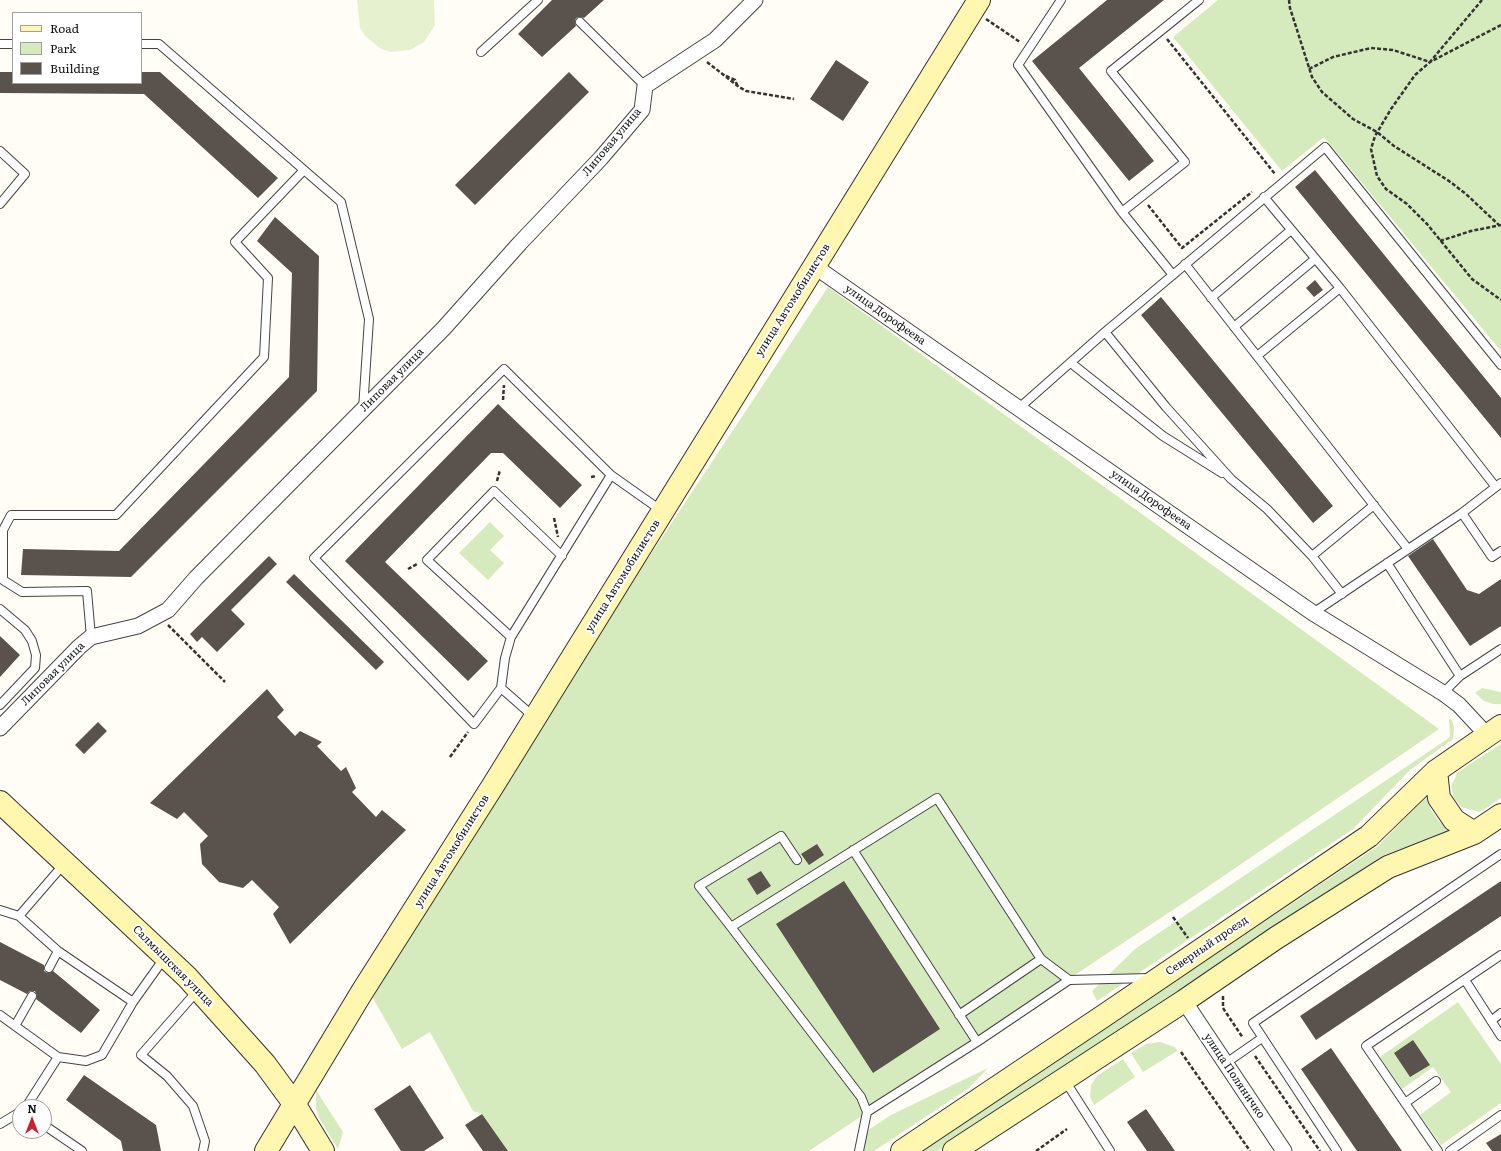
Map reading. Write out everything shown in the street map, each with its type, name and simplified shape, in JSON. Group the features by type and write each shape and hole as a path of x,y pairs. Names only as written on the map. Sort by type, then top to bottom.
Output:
{"main road":[{"name":"улица Автомобилистов","path":"266,1151 362,992 535,718 976,5"},
{"name":"Северный проезд","path":"902,1151 1369,836 1436,771 1494,730"},
{"path":"1436,771 1439,798 1454,820 1474,833"},
{"name":"Салмышская улица","path":"0,802 165,956 198,990 265,1064 295,1104 323,1151"},
{"path":"954,1151 1184,1001 1276,938 1388,867 1474,833 1501,815"}],"street":[{"path":"645,86 715,40 755,0"},
{"name":"Липовая улица","path":"0,728 79,647 91,637 138,626 168,610 196,578 444,328 520,243 601,158 642,110 645,86"},
{"name":"улица Дорофеева","path":"814,266 1313,614 1443,693 1494,730"},
{"name":"улица Поляничко","path":"1184,1001 1284,1151"}],"lane":[{"path":"482,52 538,0"},
{"path":"1061,0 1018,65 1122,212 1172,275"},
{"path":"1122,212 1185,162 1112,71 1199,0"},
{"path":"580,22 645,86"},
{"path":"0,44 12,44"},
{"path":"142,44 159,44 340,202 369,319 363,409"},
{"path":"1019,408 1072,363 1105,332 1325,147 1501,365"},
{"path":"0,151 25,174 0,204"},
{"path":"91,637 87,591 22,592 3,580 3,530 11,515 116,515 264,357 268,278 236,242 304,170"},
{"path":"1264,197 1340,288 1498,484 1462,513 1313,614"},
{"path":"1211,298 1291,230"},
{"path":"1234,327 1315,259"},
{"path":"1185,264 1408,549"},
{"path":"1257,356 1340,288"},
{"path":"1105,332 1166,407 1231,479 1267,510 1312,556 1342,594"},
{"path":"1072,363 1163,436 1231,479"},
{"path":"611,475 511,637 505,658 501,688 474,724 314,558 504,369 611,475 662,511"},
{"path":"511,637 427,560 494,491 562,556"},
{"path":"1312,556 1374,505"},
{"path":"1462,513 1492,557 1501,551"},
{"path":"1387,563 1460,676"},
{"path":"0,609 25,630 32,642 36,654 35,668 0,705"},
{"path":"1443,693 1460,676 1501,649"},
{"path":"501,688 535,718"},
{"path":"731,927 937,798 1041,959 1069,980"},
{"path":"797,860 782,836 699,886 861,1097 867,1112 859,1151"},
{"path":"853,850 977,1042"},
{"path":"1337,1151 1253,1023 1501,854"},
{"path":"20,916 65,863"},
{"path":"0,910 20,916 58,951 133,1002"},
{"path":"49,968 58,951"},
{"path":"1438,1151 1366,1046 1501,955"},
{"path":"0,1015 58,1057 86,1061 102,1055 133,1002 165,956"},
{"path":"959,1014 1041,959"},
{"path":"867,1112 977,1042 1069,980 1160,978"},
{"path":"1465,980 1501,1036"},
{"path":"198,990 141,1055 167,1076 193,1106 206,1141 203,1151"},
{"path":"15,1026 32,996"},
{"path":"1491,1021 1501,1013"},
{"path":"1226,1063 1262,1038"},
{"path":"31,1099 58,1057"},
{"path":"1064,1079 1110,1151"},
{"path":"1405,1103 1436,1081"},
{"path":"1450,1151 1501,1115"},
{"path":"0,1124 12,1117"},
{"path":"52,1130 82,1151"}],"path":[{"path":"1290,0 1292,14 1309,69 1312,77 1322,92 1353,119 1377,132 1394,146 1449,181 1466,194 1500,226"},
{"path":"1482,0 1430,62 1411,81 1377,132 1371,150 1377,176 1386,189 1407,204 1472,279 1501,300"},
{"path":"976,5 1029,48"},
{"path":"1309,69 1333,57 1371,48 1393,50 1430,62 1501,25"},
{"path":"1161,31 1275,174 1269,178"},
{"path":"696,53 728,79 746,91 794,99"},
{"path":"724,75 734,80 739,87"},
{"path":"1142,197 1182,248 1257,188"},
{"path":"1440,241 1471,231 1500,226"},
{"path":"173,631 225,682"},
{"path":"450,757 474,724"},
{"path":"1173,917 1188,939"},
{"path":"1224,990 1222,999 1223,1008 1320,1151"},
{"path":"1181,1052 1250,1151"},
{"path":"1036,1151 1067,1129"}],"green space":[{"path":"357,0 434,0 435,25 424,42 410,50 391,52 381,49 365,36 360,28"},
{"path":"1218,0 1501,0 1501,351 1324,137 1282,171 1173,37"},
{"path":"828,287 1439,729 1200,892 809,1151 508,1151 482,1114 473,1111 430,1032 402,1049 370,993 590,646"},
{"path":"490,522 504,536 490,550 504,563 488,580 459,553"},
{"path":"1482,688 1501,692 1501,704 1493,704 1484,701 1475,693"},
{"path":"1451,719 1454,726 1453,739 1410,770 1353,829 1097,1001 1092,991 1135,949 1446,740 1450,737 1449,720"},
{"path":"1501,744 1501,798 1480,812 1461,807 1454,798 1451,786 1458,772"},
{"path":"1427,795 1431,810 1439,821 1452,830 1382,856 938,1151 921,1151 1378,846"},
{"path":"1458,1002 1501,1064 1501,1103 1441,1145 1420,1115 1451,1092 1433,1067 1402,1089 1380,1057"},
{"path":"1160,1042 1175,1047 1177,1051 1143,1072 1131,1053 1146,1044"},
{"path":"1123,1059 1135,1077 1094,1105 1090,1097 1091,1085 1097,1076"},
{"path":"988,1068 969,1088 874,1151 864,1151 862,1134 891,1115"},
{"path":"316,1090 343,1132 338,1149 319,1118 316,1107"}],"building":[{"path":"552,0 604,0 584,18 576,18 576,26 542,57 518,34"},
{"path":"1107,0 1164,0 1079,68 1154,161 1129,181 1032,61"},
{"path":"836,60 869,82 843,121 810,99"},
{"path":"0,72 12,72 12,84 142,84 142,72 160,72 278,178 258,198 144,94 0,93"},
{"path":"569,72 589,92 475,205 455,185"},
{"path":"1315,170 1501,398 1501,438 1295,187"},
{"path":"275,217 319,256 317,391 131,577 21,575 23,549 119,551 289,377 292,273 257,241"},
{"path":"1315,280 1323,290 1314,297 1306,288"},
{"path":"1161,297 1333,506 1313,523 1141,315"},
{"path":"498,404 582,485 560,508 503,453 491,453 385,562 488,661 468,681 345,561"},
{"path":"1433,539 1467,590 1479,594 1501,579 1501,626 1470,646 1408,556"},
{"path":"269,556 277,564 231,610 245,624 217,652 202,637 197,642 190,634"},
{"path":"294,574 384,662 376,670 286,582"},
{"path":"0,636 20,655 0,677"},
{"path":"267,689 284,710 277,717 295,736 300,731 322,742 317,746 341,771 346,767 356,788 352,792 376,817 382,810 406,830 290,944 273,914 279,907 252,880 243,888 219,882 202,864 200,844 208,836 184,812 177,819 150,803"},
{"path":"98,722 107,731 84,754 75,745"},
{"path":"817,844 824,855 809,865 801,854"},
{"path":"761,871 771,886 757,895 747,879"},
{"path":"844,881 940,1029 873,1073 776,924"},
{"path":"1501,881 1501,916 1316,1040 1300,1016"},
{"path":"0,942 44,965 44,971 47,973 53,971 100,1010 81,1033 36,999 37,996 35,991 30,991 27,994 0,980"},
{"path":"1413,1040 1430,1065 1410,1077 1394,1053"},
{"path":"1331,1048 1402,1151 1357,1151 1301,1069"},
{"path":"84,1075 156,1125 161,1151 123,1151 121,1141 66,1100"},
{"path":"410,1085 444,1138 424,1151 401,1151 374,1109"},
{"path":"1146,1109 1175,1151 1147,1151 1127,1122"},
{"path":"482,1114 508,1151 483,1151 465,1125"},
{"path":"1501,1134 1501,1151 1492,1151 1486,1143"}]}
